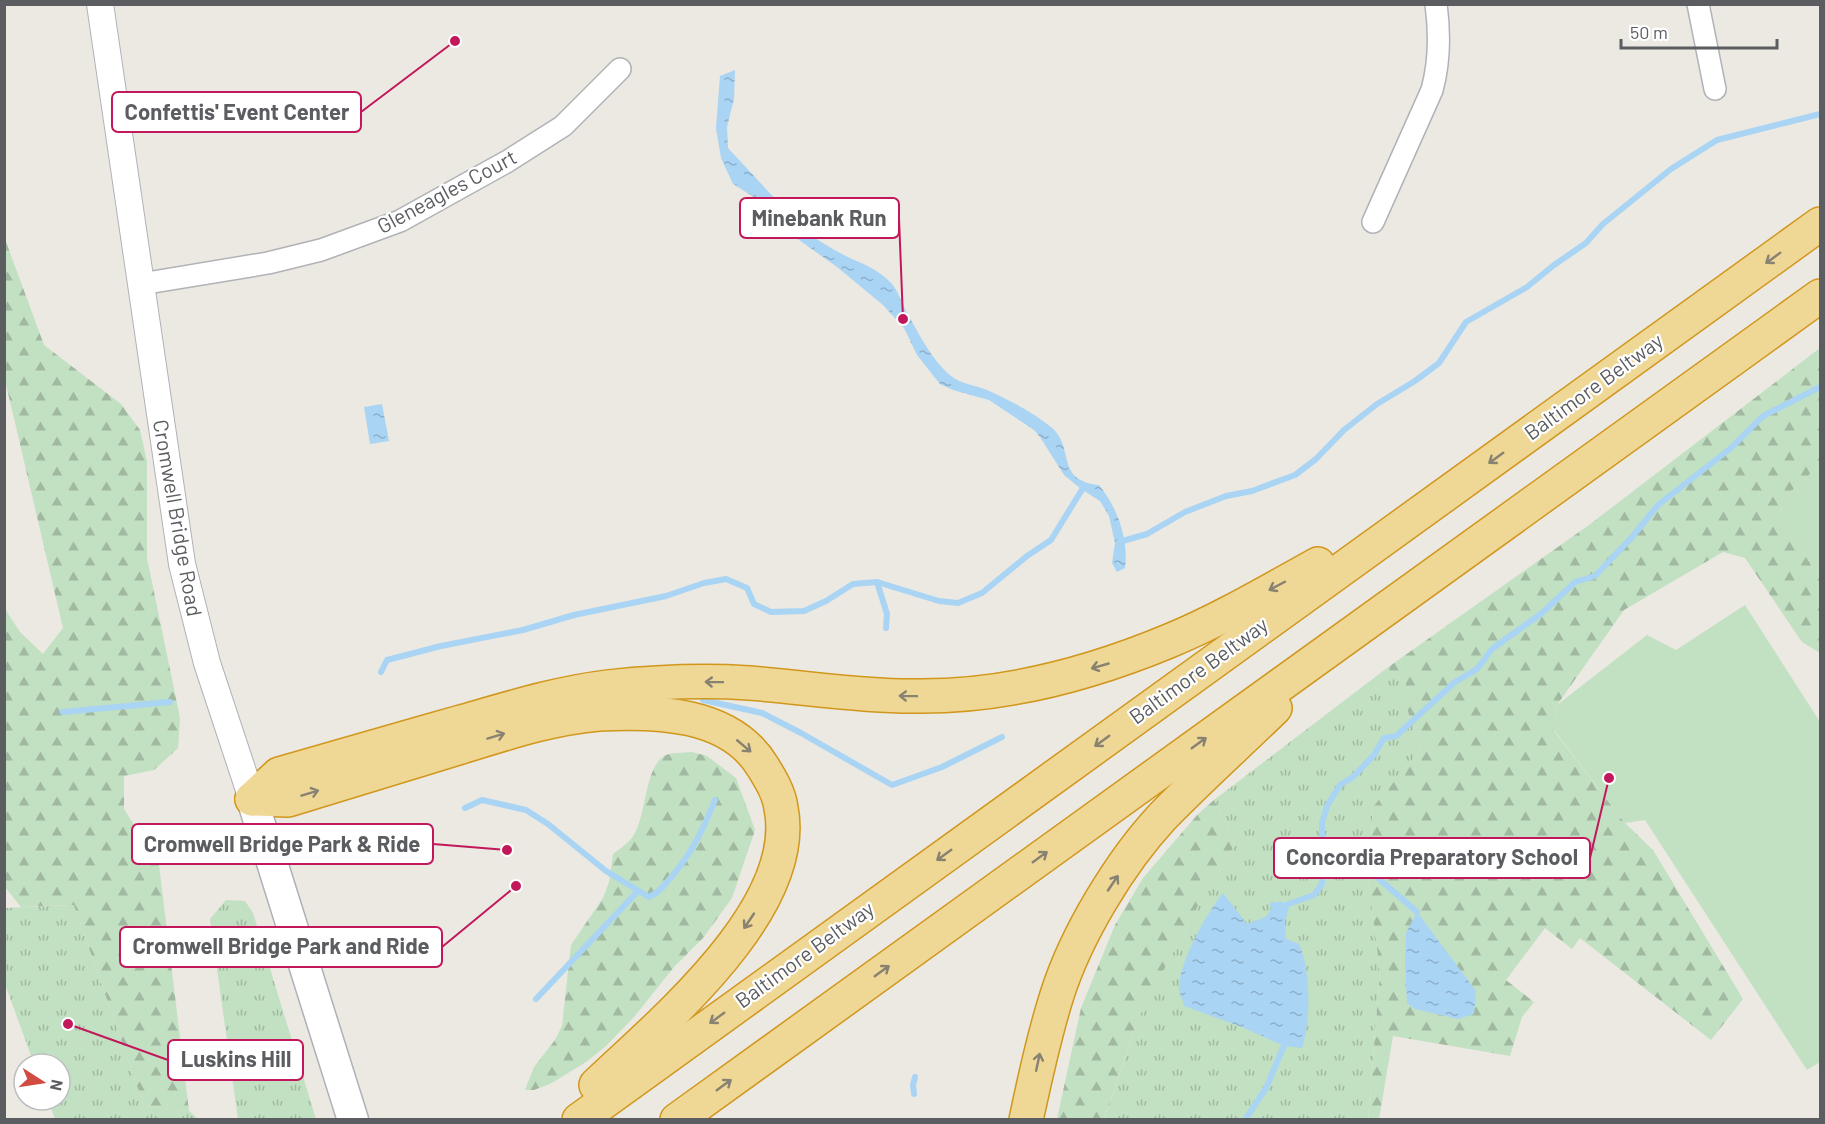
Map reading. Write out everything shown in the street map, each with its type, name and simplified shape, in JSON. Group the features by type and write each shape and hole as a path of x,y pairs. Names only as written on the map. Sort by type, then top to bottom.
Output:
{"highway":[{"name":"Baltimore Beltway","path":"579,1119 1821,224"},
{"path":"677,1119 1821,296"},
{"path":"252,799 279,774 543,699 606,688 698,682 749,683 858,695 913,697 963,695 1060,678 1115,662 1170,641 1224,615 1439,498"},
{"path":"1026,1119 1042,1048 1058,993 1075,948 1100,902 1123,868 1162,818 1365,623"},
{"path":"252,799 288,800 547,721 597,715 639,713 677,716 705,723 747,746 761,763 773,784 781,808 783,828 781,849 776,871 767,893 728,950 690,995 559,1119"}],"main road":[{"name":"Cromwell Bridge Road","path":"252,799 353,1119"}],"street":[{"name":"Cromwell Bridge Road","path":"100,4 182,564 207,663 252,799"},
{"path":"1373,222 1432,90 1438,67 1440,43 1436,4"},
{"path":"1698,4 1715,89"},
{"name":"Gleneagles Court","path":"141,284 278,261 321,250 400,221 479,178 563,126 620,69"}],"green space":[{"path":"5,239 44,345 121,404 140,430 147,462 147,558 180,718 178,748 154,770 124,776 124,809 159,865 189,1111 144,1106 74,905 21,907 5,887 5,609 20,632 43,654 63,628 5,380"},
{"path":"1820,348 1820,465 1782,500 1781,520 1820,577 1820,653 1802,642 1745,558 1723,552 1624,610 1557,705 1554,731 1625,823 1653,850 1743,999 1711,1040 1580,938 1572,949 1545,928 1506,980 1534,1002 1522,1017 1510,1056 1393,1036 1379,1119 1368,1120 1380,972 1368,877 1373,807 1421,749 1406,706 1406,684 1387,668 1589,525"},
{"path":"1820,465 1820,577 1781,520 1782,500"},
{"path":"1745,605 1820,722 1820,1062 1807,1070 1645,820 1625,823 1554,730 1557,705 1647,635 1676,650"},
{"path":"1387,668 1406,684 1406,706 1421,749 1373,808 1368,877 1380,972 1368,1119 1104,1120 1140,1015 1195,911 1235,844 1214,800"},
{"path":"692,752 707,756 736,778 755,830 732,898 703,938 674,967 634,1017 606,1046 586,1062 550,1084 534,1090 525,1090 534,1067 555,1040 562,1026 571,945 603,898 609,882 613,854 629,841 636,831 652,772 664,756"},
{"path":"1214,800 1235,844 1195,911 1140,1015 1104,1119 1057,1119 1081,1008 1115,925 1143,878 1198,814"},
{"path":"226,900 245,901 253,913 316,1119 238,1119 210,919"},
{"path":"74,905 144,1106 189,1111 198,1119 55,1119 52,1112 72,1112 72,1052 30,1052 5,984 5,908"}],"water":[{"path":"735,70 734,99 727,127 728,148 800,229 873,269 891,283 925,345 943,369 958,380 1012,402 1051,427 1063,444 1071,470 1076,477 1099,485 1111,503 1123,535 1125,568 1117,572 1112,563 1115,543 1109,516 1100,501 1064,475 1034,430 989,400 940,384 917,355 904,328 883,305 837,267 785,230 757,199 733,184 721,158 716,128 720,76"},
{"path":"382,404 389,441 370,444 364,407"},
{"path":"1223,893 1247,924 1267,916 1273,905 1280,901 1289,908 1285,921 1286,939 1299,944 1308,981 1307,1024 1302,1048 1284,1046 1242,1027 1184,1006 1179,987 1184,964 1202,925"},
{"path":"1417,912 1476,991 1474,1014 1458,1019 1415,1009 1407,1003 1406,933"}],"waterway":[{"path":"1119,542 1147,534 1185,512 1226,496 1252,491 1295,475 1316,459 1344,430 1377,404 1439,363 1466,322 1527,287 1586,243 1603,224 1671,169 1717,140 1820,114"},
{"path":"1273,905 1280,907 1314,895 1322,884 1322,823 1327,806 1340,785 1353,777 1374,755 1384,738 1396,736 1455,682 1477,669 1492,649 1542,613 1575,582 1595,576 1658,505 1731,448 1763,416 1820,387"},
{"path":"381,672 387,660 441,646 523,630 574,615 666,596 704,583 726,579 747,588 754,604 771,612 804,611 826,601 853,584 877,582 939,601 958,603 982,593 1027,556 1051,540 1083,488"},
{"path":"877,582 887,614 886,628"},
{"path":"703,700 762,713 892,785 942,767 1002,737"},
{"path":"63,712 170,702"},
{"path":"465,808 482,800 526,810 548,824 606,871 649,897 661,889 683,863 701,833 715,800"},
{"path":"1322,869 1363,865 1417,912"},
{"path":"536,999 638,891"},
{"path":"1245,1120 1266,1088 1286,1041"},
{"path":"914,1094 915,1077"}],"place":[{"name":"Confettis' Event Center","path":"455,41"},
{"name":"Minebank Run","path":"903,319"},
{"name":"Concordia Preparatory School","path":"1609,778"},
{"name":"Cromwell Bridge Park & Ride","path":"507,850"},
{"name":"Cromwell Bridge Park and Ride","path":"516,886"},
{"name":"Luskins Hill","path":"68,1024"}]}
